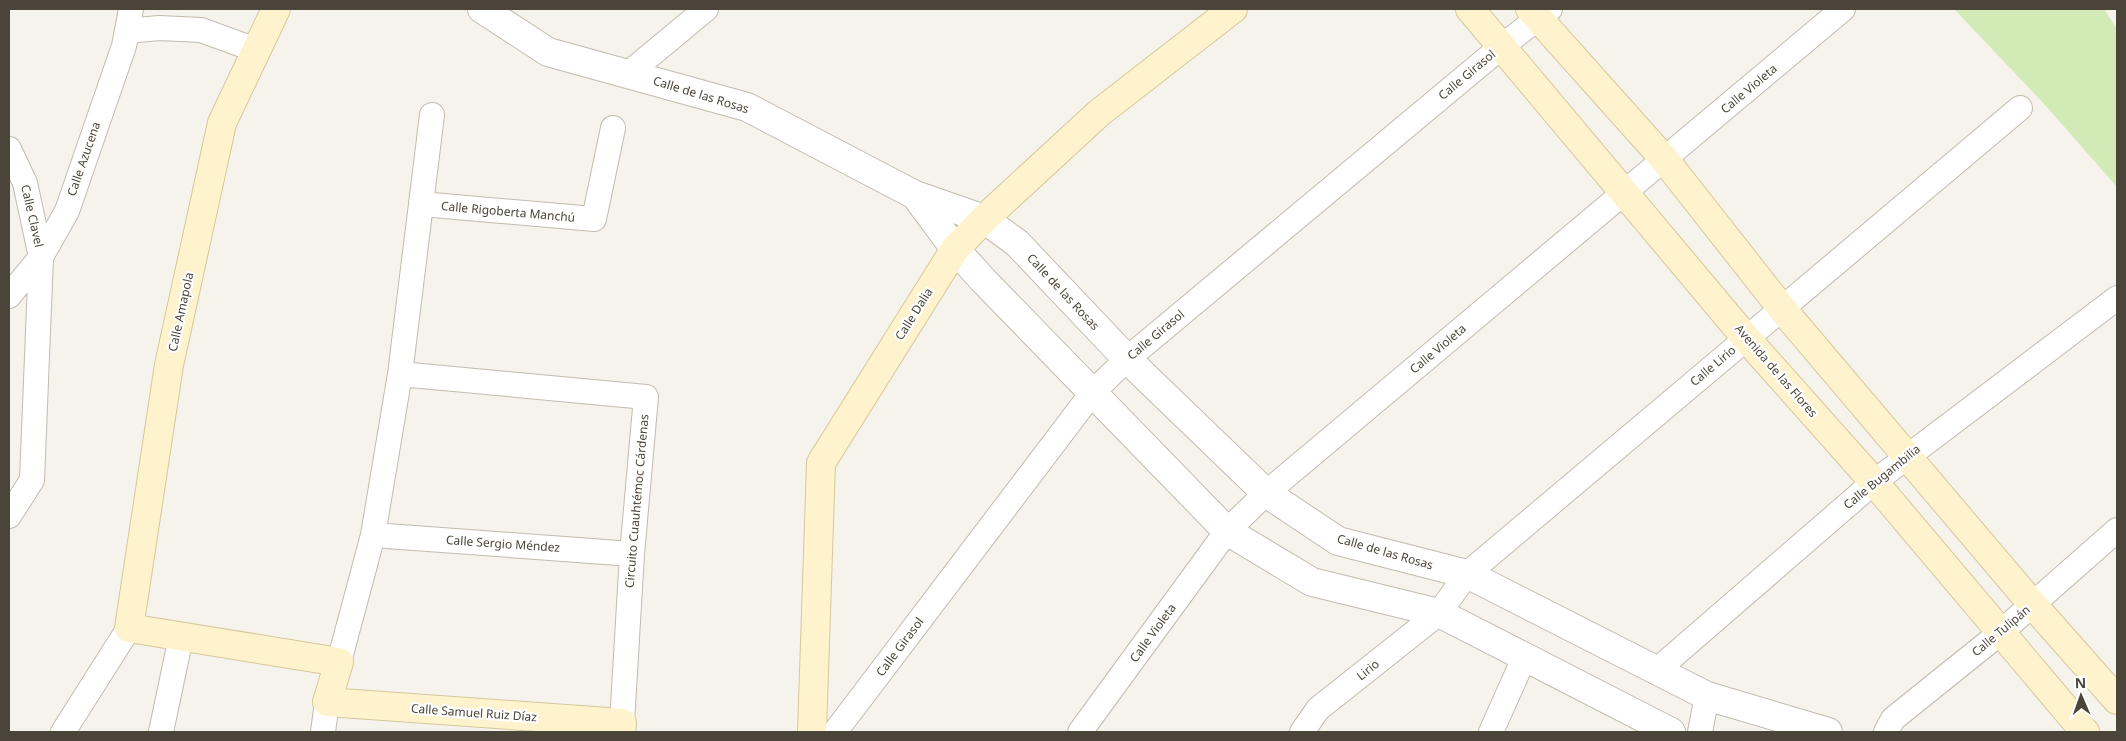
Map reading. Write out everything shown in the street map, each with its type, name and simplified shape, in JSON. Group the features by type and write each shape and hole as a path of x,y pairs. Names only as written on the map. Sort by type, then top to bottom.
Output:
{"main road":[{"name":"Calle Amapola","path":"129,628 169,365 222,123 276,9"},
{"name":"Calle Dalia","path":"812,732 821,463 955,249 984,219 1099,113 1233,9"},
{"name":"Avenida de las Flores","path":"1470,9 1746,338 1874,482 2085,732"},
{"path":"1540,12 1665,160 1783,310 2033,605 2117,700"},
{"path":"129,628 339,662 327,702"},
{"name":"Calle Samuel Ruiz Díaz","path":"327,702 621,728"}],"street":[{"name":"Calle de las Rosas","path":"482,9 548,52 747,106 915,195 984,219 1017,243 1127,359 1266,494 1338,541 1467,574 1707,696 1828,732"},
{"path":"629,74 706,9"},
{"name":"Calle Violeta","path":"1080,732 1227,532 1266,494 1843,9"},
{"name":"Calle Girasol","path":"836,732 1092,393 1127,359 1501,47 1540,12"},
{"path":"129,20 159,28 201,30 256,50"},
{"name":"Calle Azucena","path":"9,296 41,257 66,211 129,20"},
{"name":"Calle Lirio","path":"1439,613 1467,574 1746,338 1783,310 2020,108"},
{"path":"339,662 373,535 400,374 432,115"},
{"name":"Calle Rigoberta Manchú","path":"421,204 594,219 613,128"},
{"name":"Calle Clavel","path":"9,149 24,183 41,257"},
{"name":"Calle de las Rosas","path":"915,195 955,249 1227,532 1312,582 1439,613 1671,732"},
{"path":"9,516 32,480 41,257"},
{"name":"Calle Bugambilia","path":"1657,670 1874,482 2117,298"},
{"name":"Circuito Cuauhtémoc Cárdenas","path":"400,374 646,397 632,554 621,728"},
{"name":"Calle Tulipán","path":"1886,732 1893,720 2000,633 2117,530"},
{"name":"Calle Sergio Méndez","path":"373,535 632,554"},
{"name":"Lirio","path":"1302,732 1318,709 1439,613"},
{"path":"63,732 129,628"},
{"path":"161,732 181,637"},
{"path":"1491,732 1525,656"},
{"path":"1700,732 1707,696"},
{"path":"323,732 327,702"}],"green space":[{"path":"1954,9 2104,9 2117,29 2117,187 2046,106"}]}
